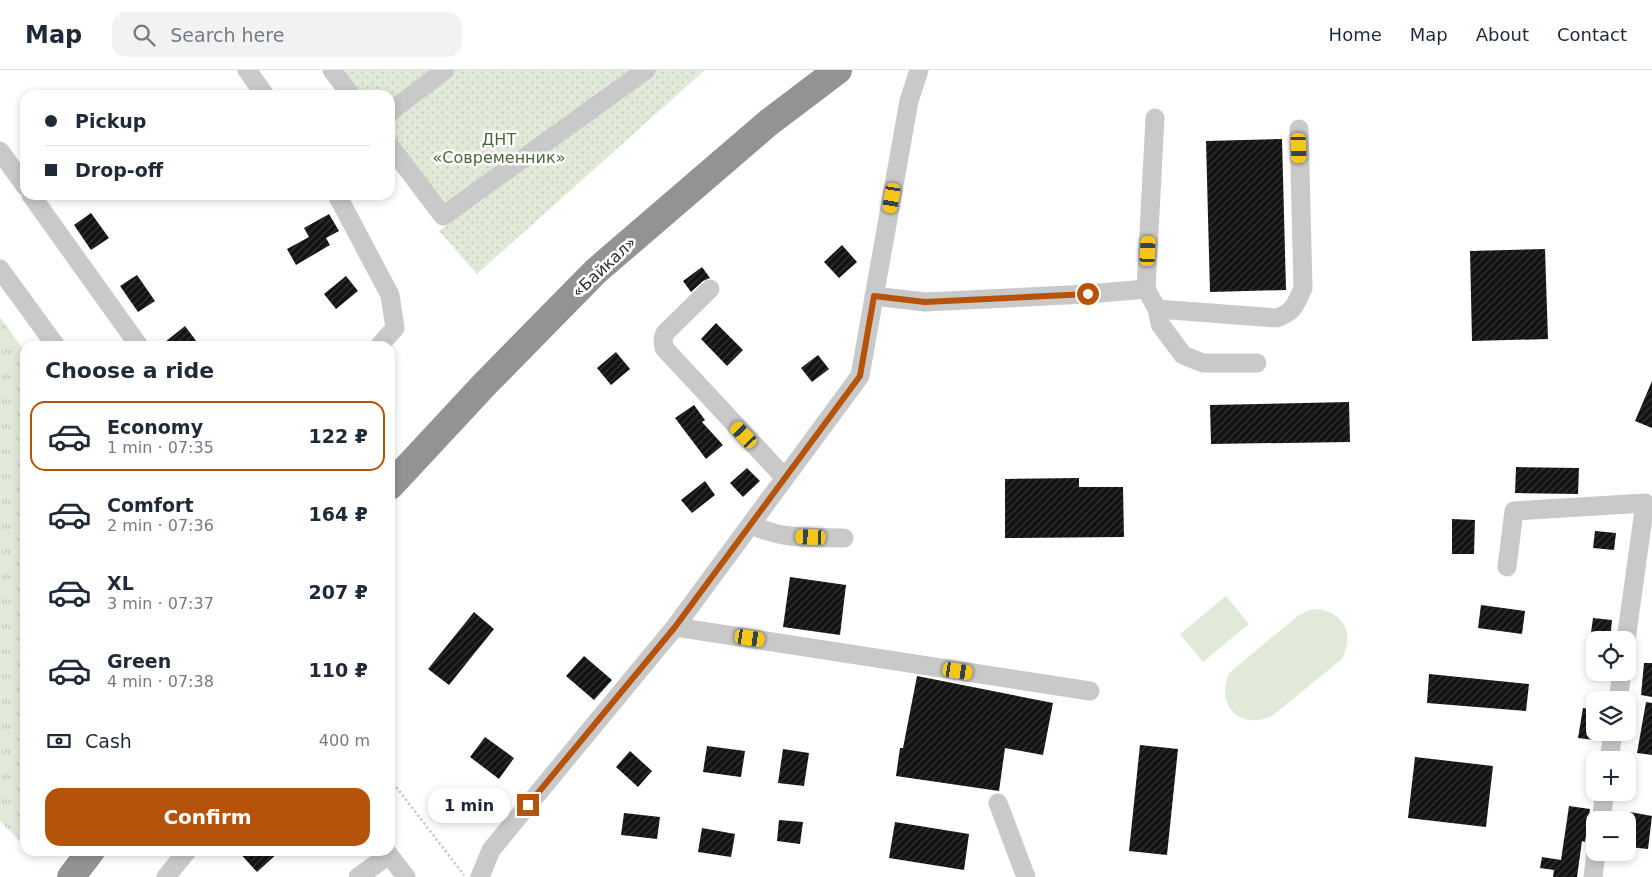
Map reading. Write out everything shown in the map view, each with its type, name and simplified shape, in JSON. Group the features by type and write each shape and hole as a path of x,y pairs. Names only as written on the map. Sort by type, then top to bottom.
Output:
{"highway":[{"name":"«Байкал»","path":"395,481 484,384 596,271 768,123 838,70"},
{"path":"71,877 87,856"}],"street":[{"path":"247,70 261,90"},
{"path":"332,70 347,90"},
{"path":"395,108 445,70"},
{"path":"395,153 443,216 646,70"},
{"path":"480,877 491,850 675,627 860,376 909,101 920,70"},
{"path":"1154,118 1146,289 1157,309 1160,324 1183,355 1203,363 1257,363"},
{"path":"1157,309 1277,318 1289,314 1303,288 1299,129"},
{"path":"0,151 20,179"},
{"path":"35,200 135,341"},
{"path":"340,200 390,295 395,328 383,341"},
{"path":"0,269 52,341"},
{"path":"874,296 925,302 1088,294 1146,289"},
{"path":"710,290 665,333 664,348 785,478"},
{"path":"1508,567 1514,511 1645,503 1627,631"},
{"path":"751,524 763,531 778,535 844,538"},
{"path":"675,627 1090,691"},
{"path":"998,803 1026,877"},
{"path":"166,877 182,856"},
{"path":"358,877 383,856"},
{"path":"389,856 406,877"},
{"path":"1593,877 1595,861"}],"path":[{"path":"395,786 465,877"}],"green space":[{"name":"ДНТ «Современник»","path":"341,70 705,70 477,274 439,231 453,219 395,143 395,90 355,90"},
{"path":"0,317 20,345 20,841 0,821"},
{"path":"1226,596 1249,624 1203,662 1180,634"},
{"path":"1319,609 1336,616 1345,627 1347,641 1342,659 1272,716 1260,720 1250,720 1233,712 1228,705 1225,695 1229,673 1299,615 1309,610"}],"building":[{"path":"1282,139 1286,290 1210,292 1206,141"},
{"path":"91,213 109,238 91,250 74,225"},
{"path":"329,214 339,231 326,238 330,245 296,265 287,249 309,237 304,228"},
{"path":"842,245 857,262 839,278 824,262"},
{"path":"1545,249 1548,339 1472,341 1470,251"},
{"path":"702,267 710,278 703,281 691,292 683,281"},
{"path":"137,275 155,301 138,312 120,286"},
{"path":"346,276 358,291 336,309 324,294"},
{"path":"716,323 743,350 727,366 701,339"},
{"path":"185,326 196,341 166,341"},
{"path":"616,352 630,369 611,385 597,368"},
{"path":"818,355 829,369 812,382 801,368"},
{"path":"1652,381 1652,428 1635,421"},
{"path":"1349,402 1350,442 1211,444 1210,405"},
{"path":"694,405 705,420 702,422 723,445 706,459 675,418"},
{"path":"1516,467 1579,468 1578,494 1515,493"},
{"path":"747,468 760,481 743,497 730,483"},
{"path":"1079,478 1079,487 1123,487 1124,537 1005,538 1005,479"},
{"path":"705,481 715,495 692,513 681,500"},
{"path":"1452,519 1475,520 1474,554 1452,554"},
{"path":"1595,531 1616,533 1614,550 1593,548"},
{"path":"790,577 846,585 840,635 783,627"},
{"path":"1481,605 1525,611 1522,634 1478,628"},
{"path":"474,612 494,629 449,685 428,669"},
{"path":"1593,618 1612,620 1611,631 1591,631"},
{"path":"584,656 612,680 594,700 566,676"},
{"path":"1644,663 1652,663 1652,697 1641,695"},
{"path":"1429,674 1529,684 1526,711 1427,703"},
{"path":"917,676 1053,703 1043,755 1005,748 999,791 896,776 900,748 903,748"},
{"path":"1646,702 1652,703 1652,755 1637,753"},
{"path":"1583,708 1586,708 1586,739 1578,738"},
{"path":"485,737 514,758 499,779 470,757"},
{"path":"1140,745 1178,749 1167,855 1129,851"},
{"path":"707,746 745,751 741,777 703,772"},
{"path":"783,749 809,753 804,786 778,783"},
{"path":"630,751 652,771 638,787 616,767"},
{"path":"1415,757 1493,766 1486,827 1408,818"},
{"path":"1569,806 1590,809 1590,811 1586,811 1586,835 1585,842 1582,841 1577,877 1553,877 1554,870 1540,868 1542,857 1561,860"},
{"path":"624,813 660,817 657,839 621,835"},
{"path":"1636,813 1652,816 1648,849 1636,848"},
{"path":"779,820 803,822 800,844 777,841"},
{"path":"895,822 969,834 964,870 889,858"},
{"path":"702,828 735,834 731,857 698,852"},
{"path":"243,856 275,856 257,872"}],"route":[{"path":"528,805 675,627 860,376 874,296 925,302 1088,294"}]}
